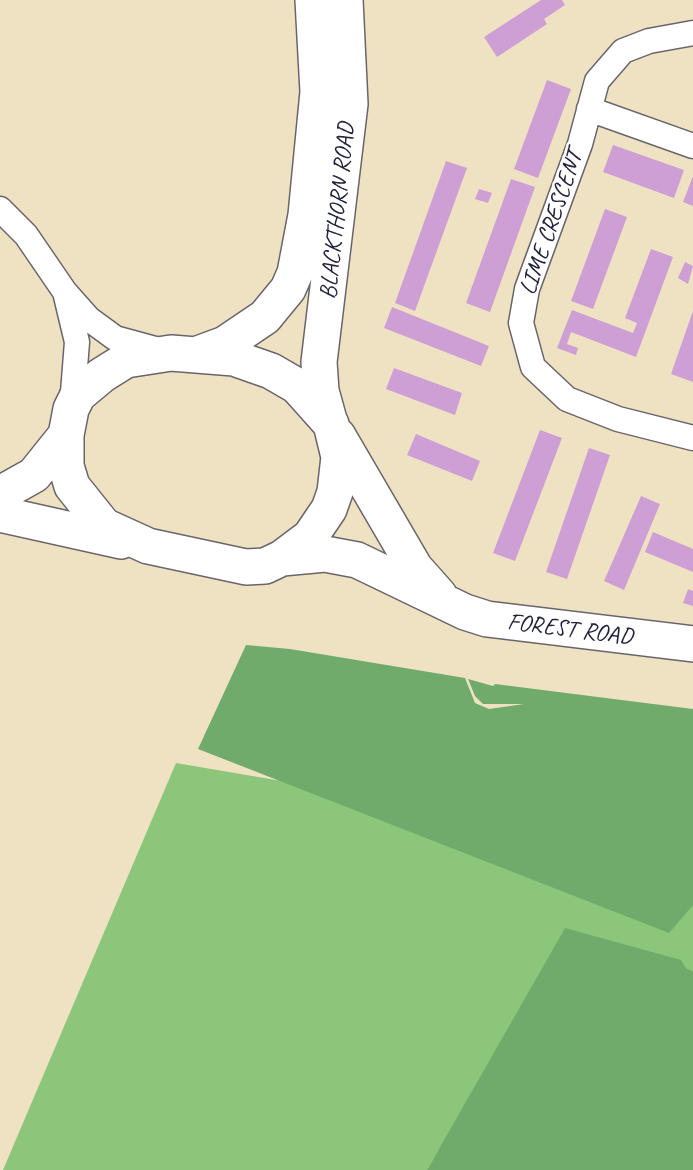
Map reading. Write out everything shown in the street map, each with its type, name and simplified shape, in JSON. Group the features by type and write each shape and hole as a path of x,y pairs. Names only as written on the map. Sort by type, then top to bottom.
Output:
{"street":[{"name":"BLACKTHORN ROAD","path":"184,354 225,344 265,317 288,289 295,273 306,215 318,92 313,0"},
{"name":"BLACKTHORN ROAD","path":"330,423 321,391 320,362 350,104 345,0"},
{"name":"LIME CRESCENT","path":"693,33 649,41 624,51 597,82 527,289 521,323 533,367 567,399 618,419 693,438"},
{"path":"589,109 693,146"},
{"path":"0,209 26,235 65,292 89,319 115,338 184,354"},
{"path":"65,292 78,342 66,466 80,500 104,526 148,547"},
{"path":"0,494 34,475 69,422 89,385 114,366 143,356 184,354 234,358 286,378 309,397 330,423 339,457 335,492 329,509 310,537 282,558 265,566 246,567 0,513"},
{"name":"FOREST ROAD","path":"330,423 415,568 451,604"},
{"name":"FOREST ROAD","path":"282,558 311,554 340,555 371,565 476,616 534,627 693,644"}],"green space":[{"path":"246,645 290,649 465,678 475,703 489,709 524,704 483,704 475,696 468,679 493,686 495,684 693,709 693,905 669,933 198,749"},
{"path":"176,763 693,851 693,971 686,968 438,1151 427,1170 3,1170"},
{"path":"565,928 681,960 686,968 693,971 693,1170 427,1170"}],"building":[{"path":"541,0 562,0 565,5 544,19 547,24 497,57 484,37"},
{"path":"547,80 571,89 538,178 514,169"},
{"path":"613,145 684,170 674,198 603,172"},
{"path":"446,161 467,168 415,311 395,303"},
{"path":"693,176 693,206 683,202"},
{"path":"511,179 535,187 490,312 466,303"},
{"path":"479,189 492,193 488,203 475,199"},
{"path":"605,209 627,217 593,309 571,301"},
{"path":"651,249 673,257 636,357 571,332 567,344 578,348 576,355 557,348 572,310 633,333 637,323 625,318"},
{"path":"685,262 693,266 688,284 678,278"},
{"path":"392,307 489,346 481,366 384,328"},
{"path":"693,311 693,382 671,374"},
{"path":"394,368 462,393 455,415 386,389"},
{"path":"540,430 562,438 515,561 493,553"},
{"path":"416,434 480,461 472,481 407,455"},
{"path":"589,448 610,455 567,579 546,572"},
{"path":"641,496 660,504 624,590 604,581"},
{"path":"653,532 693,549 693,572 645,552"},
{"path":"688,589 693,591 693,606 683,603"}]}
